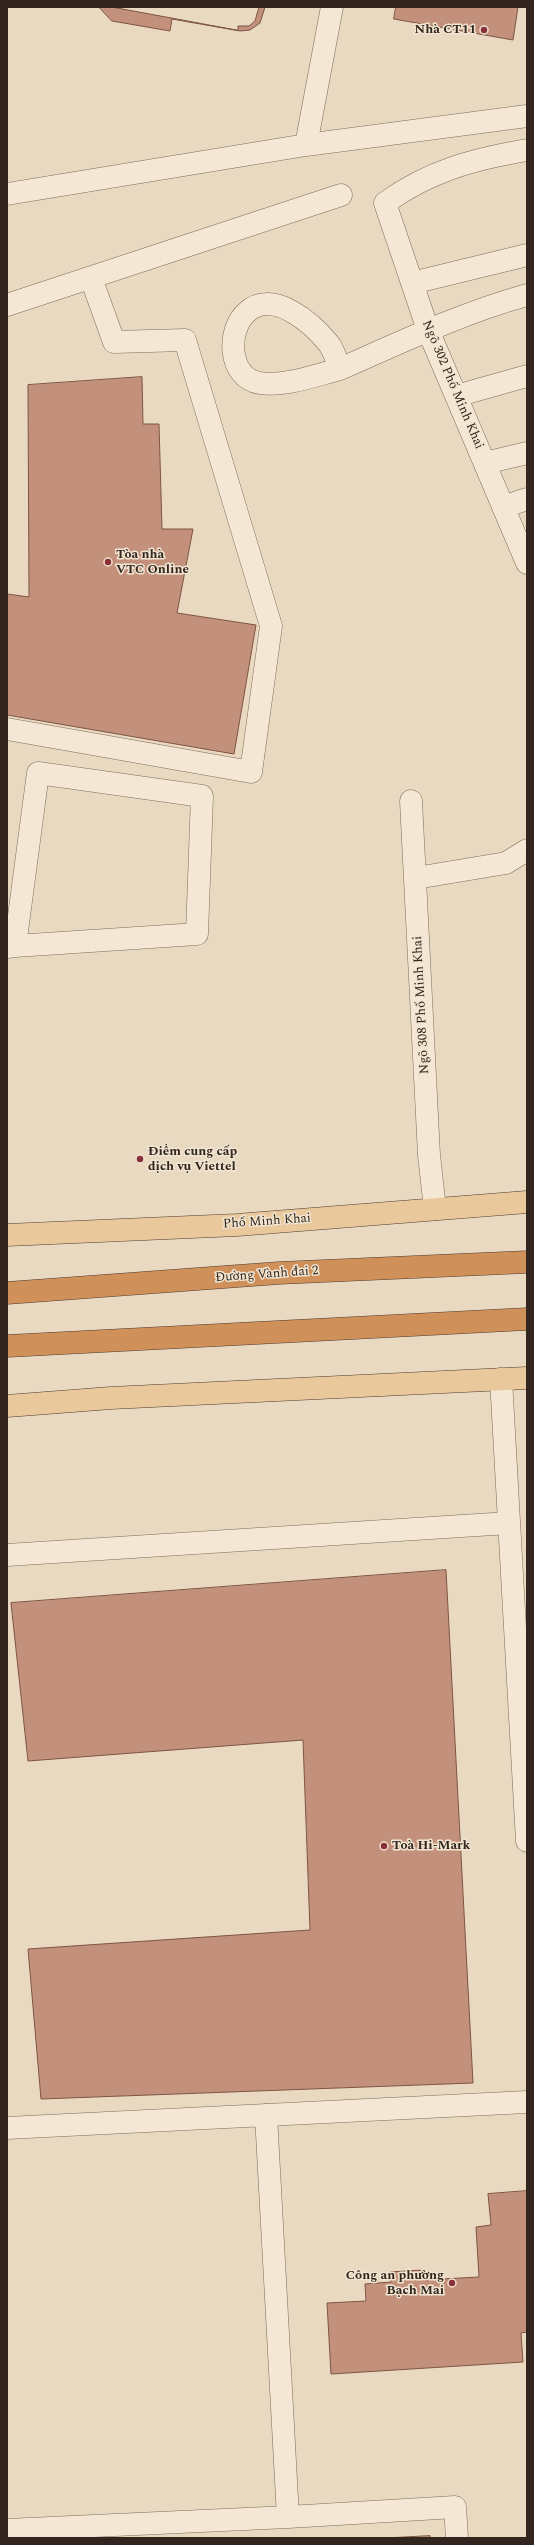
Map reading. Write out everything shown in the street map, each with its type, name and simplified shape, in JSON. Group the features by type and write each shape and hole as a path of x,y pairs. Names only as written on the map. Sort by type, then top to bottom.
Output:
{"highway":[{"name":"Đường Vành đai 2","path":"7,1293 279,1273 527,1262"},
{"path":"7,1346 527,1319"}],"main road":[{"name":"Phố Minh Khai","path":"7,1235 237,1225 527,1202"},
{"path":"7,1406 111,1398 527,1378"}],"street":[{"path":"306,145 332,7"},
{"path":"7,194 306,145 527,116"},
{"name":"Ngõ 302 Phố Minh Khai","path":"527,150 482,157 412,184 385,202 428,330 527,563"},
{"path":"7,305 341,195"},
{"path":"412,283 527,255"},
{"path":"7,729 252,772 271,626 185,340 114,342 91,278"},
{"path":"340,369 329,345 308,324 281,307 274,304 260,305 247,312 238,325 234,336 233,358 247,378 258,383 275,383 340,369 428,330 499,303 527,296"},
{"path":"456,396 527,376"},
{"path":"485,463 527,453"},
{"path":"503,507 527,499"},
{"path":"38,773 202,796 197,934 11,947 38,773"},
{"name":"Ngõ 308 Phố Minh Khai","path":"411,801 429,1155 436,1209"},
{"path":"416,878 506,863 527,850"},
{"path":"501,1379 527,1841"},
{"path":"7,1555 509,1523"},
{"path":"7,2128 527,2102"},
{"path":"266,2115 288,2517"},
{"path":"7,2530 288,2517 455,2507 457,2538"}],"building":[{"path":"99,7 265,7 260,23 250,30 240,31 172,19 170,31 112,21"},
{"path":"112,7 259,7 255,21 249,26 238,26 238,30"},
{"name":"Nhà CT11","path":"396,7 518,7 513,40 394,19"},
{"name":"Tòa nhà VTC Online","path":"142,377 143,424 159,424 162,529 193,529 177,613 256,625 234,754 7,715 7,594 29,597 28,385"},
{"name":"Toà Hi-Mark","path":"446,1570 473,2083 41,2099 28,1949 310,1930 303,1740 28,1761 11,1603"},
{"name":"Công an phường Bạch Mai","path":"527,2191 527,2332 521,2333 523,2362 331,2374 327,2303 366,2301 365,2284 391,2282 390,2272 423,2270 424,2280 479,2277 476,2227 491,2225 488,2194"},
{"path":"430,2536 430,2538 387,2538"}],"place":[{"name":"Nhà CT11","path":"484,30"},
{"name":"Tòa nhà VTC Online","path":"108,562"},
{"name":"Điểm cung cấp dịch vụ Viettel","path":"140,1159"},
{"name":"Toà Hi-Mark","path":"384,1846"},
{"name":"Công an phường Bạch Mai","path":"452,2283"}]}
